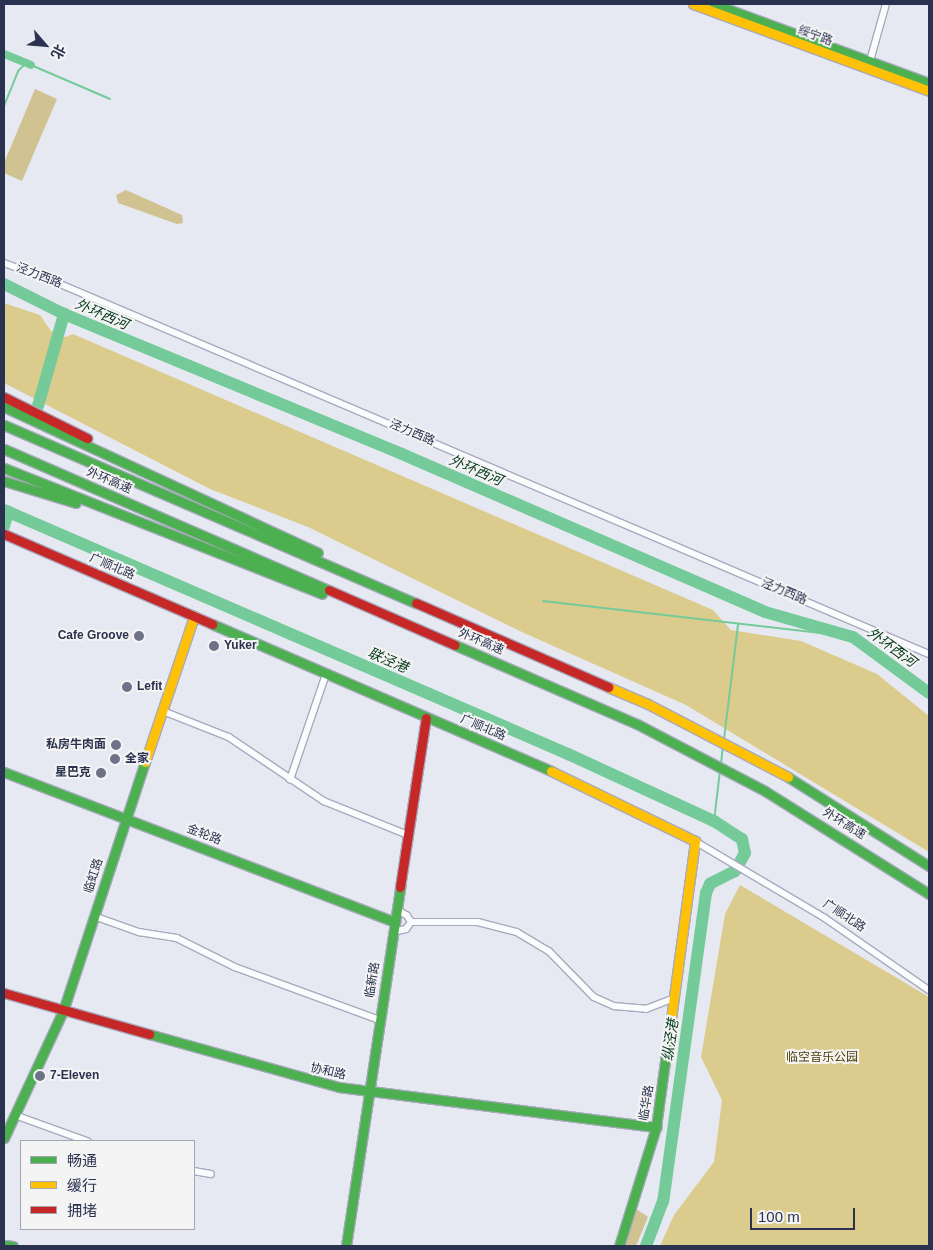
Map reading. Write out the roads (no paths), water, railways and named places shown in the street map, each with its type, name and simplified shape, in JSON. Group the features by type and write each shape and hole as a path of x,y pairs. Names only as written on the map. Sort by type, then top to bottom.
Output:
{"main road":[{"name":"绥宁路","path":"693,4 929,91"},
{"name":"绥宁路","path":"714,4 929,83"},
{"path":"4,396 71,429 149,473"},
{"path":"4,407 149,473 454,620"},
{"name":"外环高速","path":"4,424 600,682 717,738 833,804 929,866"},
{"name":"外环高速","path":"4,449 590,703 728,770 836,834 929,894"},
{"path":"4,468 133,520 445,640"},
{"path":"4,481 133,520"},
{"name":"广顺北路","path":"8,536 581,784 695,841"},
{"name":"临虹路","path":"4,1138 63,1011 194,616"},
{"name":"临新路","path":"346,1246 426,718"},
{"name":"金轮路","path":"4,772 394,927"},
{"name":"临华路","path":"619,1246 656,1128 695,841"},
{"name":"协和路","path":"4,993 306,1080 369,1093 656,1128"},
{"path":"4,1245 13,1246"}],"street":[{"path":"870,61 886,4"},
{"name":"泾力西路","path":"4,263 52,280 929,654"},
{"path":"290,780 326,674"},
{"path":"163,711 229,737 290,780 324,801 408,835"},
{"name":"广顺北路","path":"695,841 747,870 825,918 929,990"},
{"path":"397,910 407,916 411,922"},
{"path":"94,916 139,932 177,938 234,967 380,1020"},
{"path":"411,922 469,921 517,932 549,951 594,997 614,1006 646,1009 674,998"},
{"path":"394,927 406,929 411,922"},
{"path":"14,1115 84,1140"},
{"path":"195,1171 210,1174"}],"waterway":[{"path":"4,54 31,65"},
{"path":"4,106 18,71 24,65 31,65 110,99"},
{"name":"外环西河","path":"4,284 64,314 402,454 765,612 853,637 929,693"},
{"path":"38,406 64,314"},
{"name":"联泾港","path":"4,510 568,754 714,821 742,839 745,853 735,871 710,884 706,893 663,1201 646,1246"},
{"path":"4,526 8,512"},
{"path":"543,601 853,637"},
{"path":"724,739 738,625"},
{"path":"721,764 723,746"},
{"path":"714,821 720,771"}],"place":[{"name":"Cafe Groove","path":"139,636"},
{"name":"Yuker","path":"214,646"},
{"name":"Lefit","path":"127,687"},
{"name":"私房牛肉面","path":"116,745"},
{"name":"全家","path":"115,759"},
{"name":"星巴克","path":"101,773"},
{"name":"7-Eleven","path":"40,1076"}],"water label":[{"name":"纵泾港","path":"670,1040"}],"park label":[{"name":"临空音乐公园","path":"822,1058"}]}
